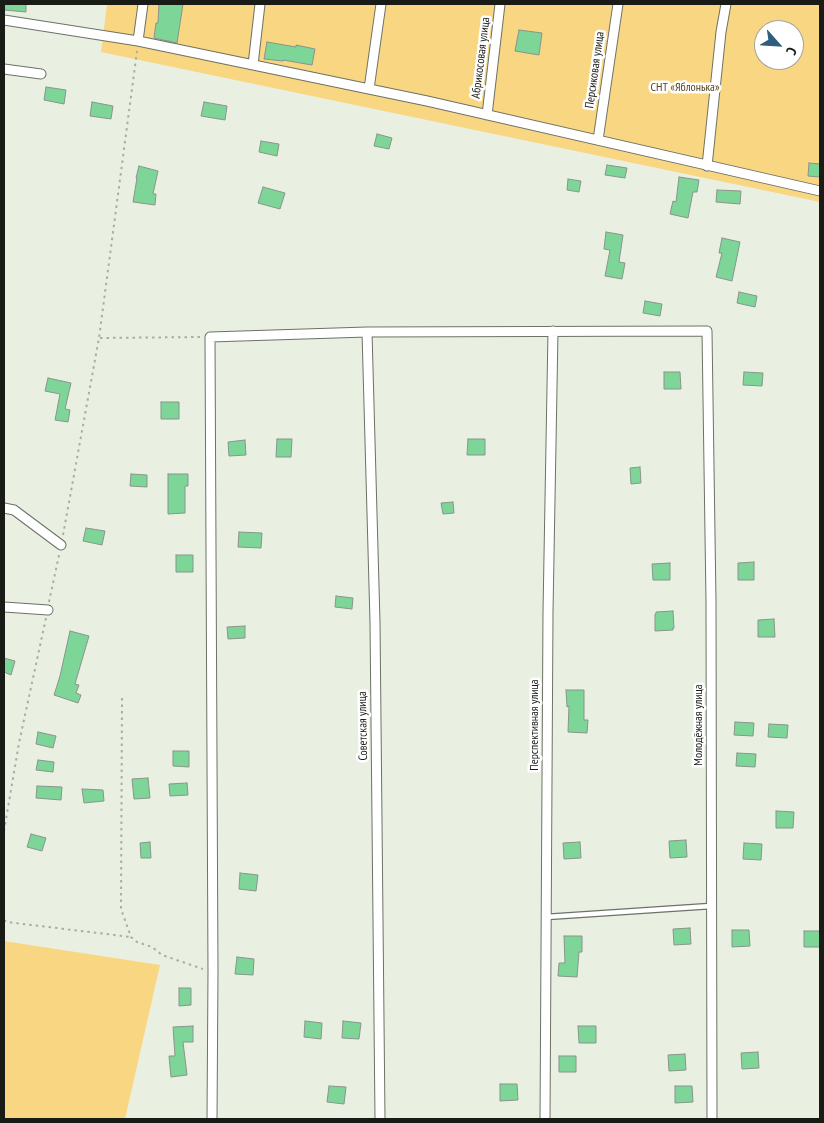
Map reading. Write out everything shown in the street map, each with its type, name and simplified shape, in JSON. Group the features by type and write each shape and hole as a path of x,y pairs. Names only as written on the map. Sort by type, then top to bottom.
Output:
{"street":[{"path":"138,41 143,4"},
{"path":"252,65 260,4"},
{"path":"369,89 381,4"},
{"name":"Абрикосовая улица","path":"486,115 500,4"},
{"name":"Персиковая улица","path":"598,140 618,4"},
{"path":"707,166 721,32 726,4"},
{"path":"4,20 138,41 369,89 820,191"},
{"path":"4,69 41,74"},
{"path":"212,1119 210,337 367,332 553,331"},
{"name":"Молодёжная улица","path":"553,331 707,331 711,602 712,1119"},
{"name":"Перспективная улица","path":"545,1119 548,612 553,331"},
{"name":"Советская улица","path":"367,332 375,622 380,1119"},
{"path":"4,508 14,510 61,545"},
{"path":"4,607 48,610"}],"lane":[{"path":"546,917 711,906"}],"path":[{"path":"4,831 19,743 61,545 99,338 138,41"},
{"path":"99,338 210,337"},
{"path":"122,698 121,909 132,937 137,942 152,947 162,955 213,972"},
{"path":"4,920 7,922 132,937"}],"green space":[{"name":"СНТ «Яблонька»","path":"107,4 820,4 820,202 101,52"},
{"path":"4,941 160,965 125,1119 4,1119"}],"building":[{"path":"4,4 26,4 26,12 4,10"},
{"path":"159,4 183,4 177,43 154,38 156,23 158,23"},
{"path":"519,30 542,33 539,55 515,51"},
{"path":"267,42 315,49 312,65 264,59"},
{"path":"46,87 66,90 64,104 44,100"},
{"path":"92,102 113,106 111,119 90,116"},
{"path":"204,102 227,106 225,120 201,116"},
{"path":"377,134 392,138 389,149 374,146"},
{"path":"261,141 279,144 277,156 259,152"},
{"path":"809,163 820,164 820,177 808,176"},
{"path":"607,165 627,168 625,178 605,175"},
{"path":"139,166 158,171 153,194 156,194 155,205 133,202"},
{"path":"679,177 699,180 697,192 693,192 688,218 670,214 673,201 676,202"},
{"path":"568,179 581,181 579,192 567,190"},
{"path":"263,187 285,193 280,209 258,203"},
{"path":"717,190 741,191 740,204 716,202"},
{"path":"606,232 623,235 619,262 625,263 622,279 605,276 610,250 604,249"},
{"path":"722,238 740,242 732,281 716,277 722,253 719,253"},
{"path":"739,292 757,296 755,307 737,303"},
{"path":"645,301 662,304 660,316 643,313"},
{"path":"664,372 680,372 681,389 664,389"},
{"path":"744,372 763,373 762,386 743,385"},
{"path":"48,378 71,383 65,409 70,410 68,422 55,420 60,394 45,391"},
{"path":"161,402 179,402 179,419 161,419"},
{"path":"277,439 292,439 291,457 276,457"},
{"path":"468,439 485,439 485,455 467,455"},
{"path":"245,440 246,455 229,456 228,442"},
{"path":"640,467 641,483 631,484 630,468"},
{"path":"131,474 147,475 147,487 130,486"},
{"path":"168,474 188,474 188,486 185,486 185,513 168,514"},
{"path":"453,502 454,513 443,514 441,503"},
{"path":"86,528 105,531 102,545 83,541"},
{"path":"239,532 262,533 261,548 238,547"},
{"path":"176,555 193,555 193,572 176,572"},
{"path":"754,562 754,580 738,580 738,563"},
{"path":"670,563 670,580 653,580 652,564"},
{"path":"336,596 353,598 352,609 335,607"},
{"path":"673,611 673,630 655,631 656,612"},
{"path":"774,619 775,637 758,637 758,620"},
{"path":"245,626 245,638 228,639 227,627"},
{"path":"70,631 89,636 75,684 79,685 76,693 81,695 78,703 54,695"},
{"path":"4,658 15,661 11,675 4,672"},
{"path":"566,690 584,690 584,720 588,720 587,733 568,732 569,706 567,707"},
{"path":"735,722 754,723 753,736 734,735"},
{"path":"769,724 788,725 787,738 768,737"},
{"path":"38,732 56,736 53,748 36,744"},
{"path":"173,751 189,751 189,767 173,766"},
{"path":"737,753 756,754 755,767 736,766"},
{"path":"38,760 54,762 53,772 36,770"},
{"path":"148,778 150,798 134,799 132,779"},
{"path":"187,783 188,795 170,796 169,784"},
{"path":"37,786 62,787 61,800 36,798"},
{"path":"82,789 103,790 104,801 84,803"},
{"path":"776,811 794,812 793,828 776,828"},
{"path":"31,834 46,838 42,851 27,847"},
{"path":"686,840 687,857 670,858 669,841"},
{"path":"150,842 151,858 141,858 140,843"},
{"path":"580,842 581,858 564,859 563,843"},
{"path":"744,843 762,844 761,860 743,859"},
{"path":"240,873 258,875 256,891 239,889"},
{"path":"690,928 691,944 674,945 673,929"},
{"path":"732,930 749,930 750,946 732,947"},
{"path":"804,931 820,931 820,947 804,947"},
{"path":"564,936 582,936 582,952 579,952 577,977 558,976 559,963 565,963"},
{"path":"237,957 254,959 253,975 235,974"},
{"path":"179,988 191,988 191,1005 179,1006"},
{"path":"305,1021 322,1023 321,1039 304,1037"},
{"path":"343,1021 361,1023 359,1039 342,1038"},
{"path":"193,1026 193,1042 183,1042 187,1075 171,1077 169,1056 175,1056 173,1027"},
{"path":"578,1026 596,1026 596,1043 579,1043"},
{"path":"758,1052 759,1068 742,1069 741,1053"},
{"path":"685,1054 686,1070 669,1071 668,1055"},
{"path":"559,1056 576,1056 576,1072 559,1072"},
{"path":"500,1084 517,1084 518,1100 500,1101"},
{"path":"329,1086 346,1087 344,1104 327,1102"},
{"path":"675,1086 692,1086 693,1102 675,1103"}]}
